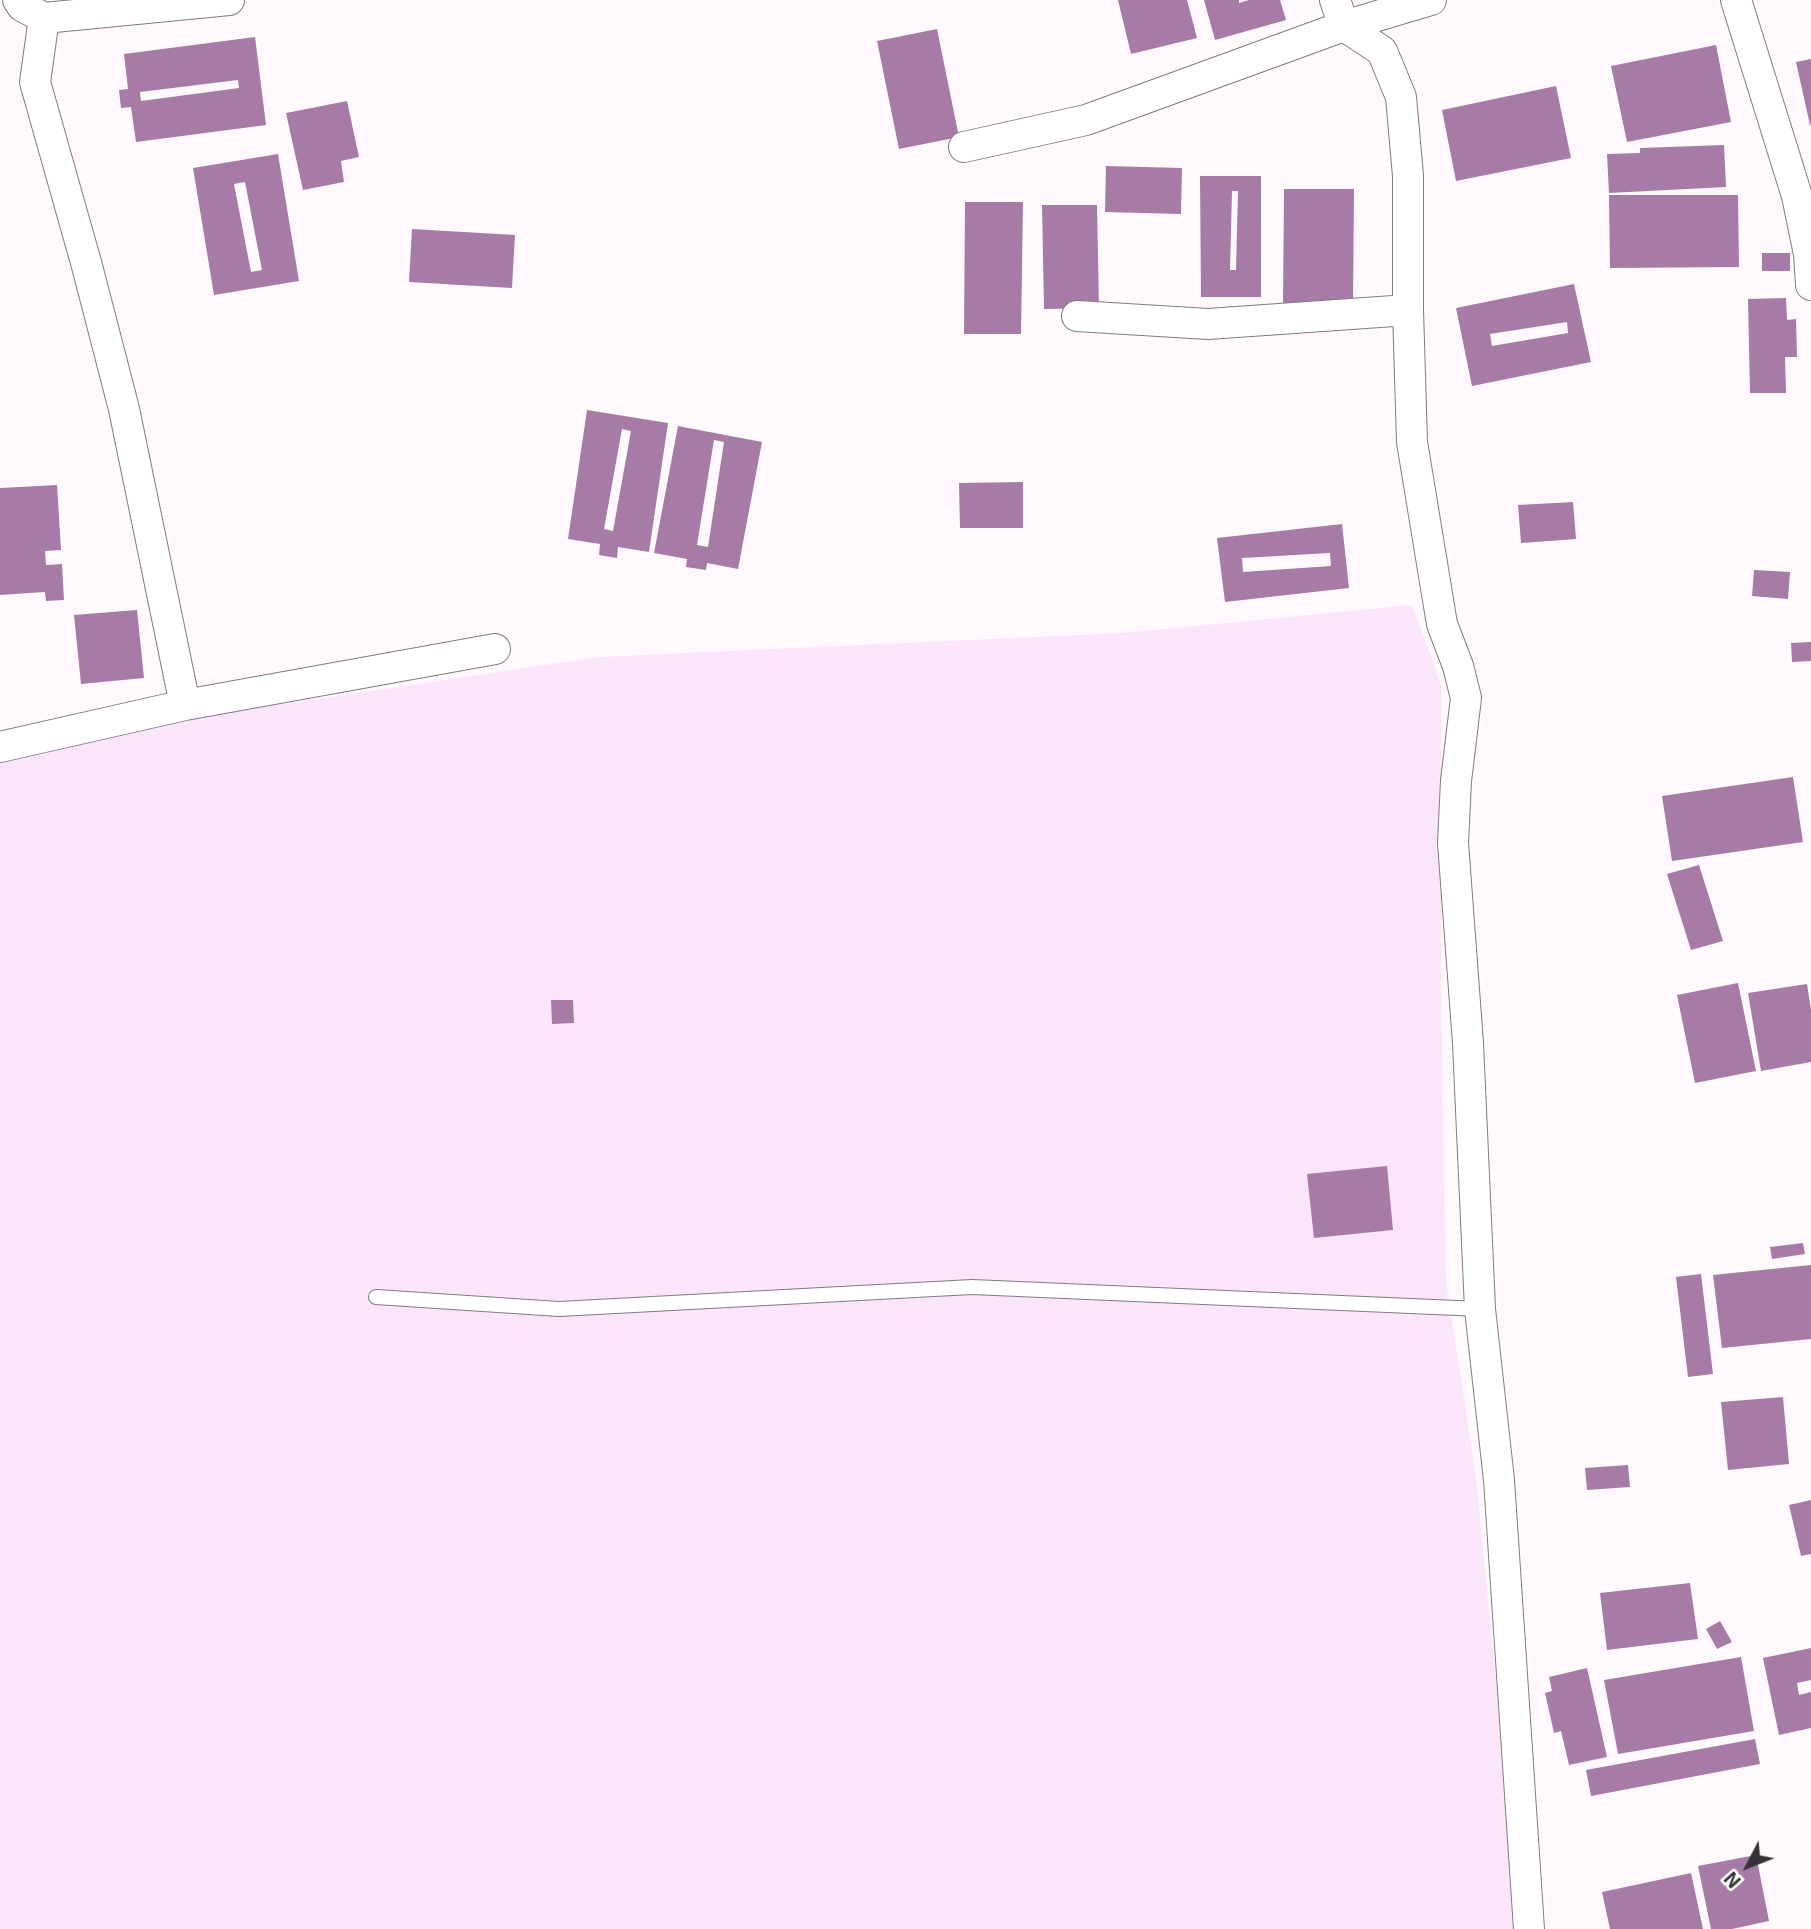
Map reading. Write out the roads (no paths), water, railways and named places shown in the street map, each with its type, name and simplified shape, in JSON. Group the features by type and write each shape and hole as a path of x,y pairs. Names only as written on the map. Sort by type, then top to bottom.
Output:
{"street":[{"path":"18,0 22,6 44,18 229,0"},
{"path":"964,147 1086,120 1340,13 1431,0"},
{"path":"1736,0 1804,195 1811,285"},
{"path":"1340,13 1382,51 1401,97 1408,176 1412,442 1442,624 1458,666 1466,698 1455,781 1453,843 1468,1043 1480,1309 1499,1480 1529,1929"},
{"path":"44,18 35,82 124,409 185,705"},
{"path":"1077,316 1208,324 1408,310"},
{"path":"0,747 185,705 495,649"}],"lane":[{"path":"376,1297 559,1309 972,1287 1480,1309"}]}
